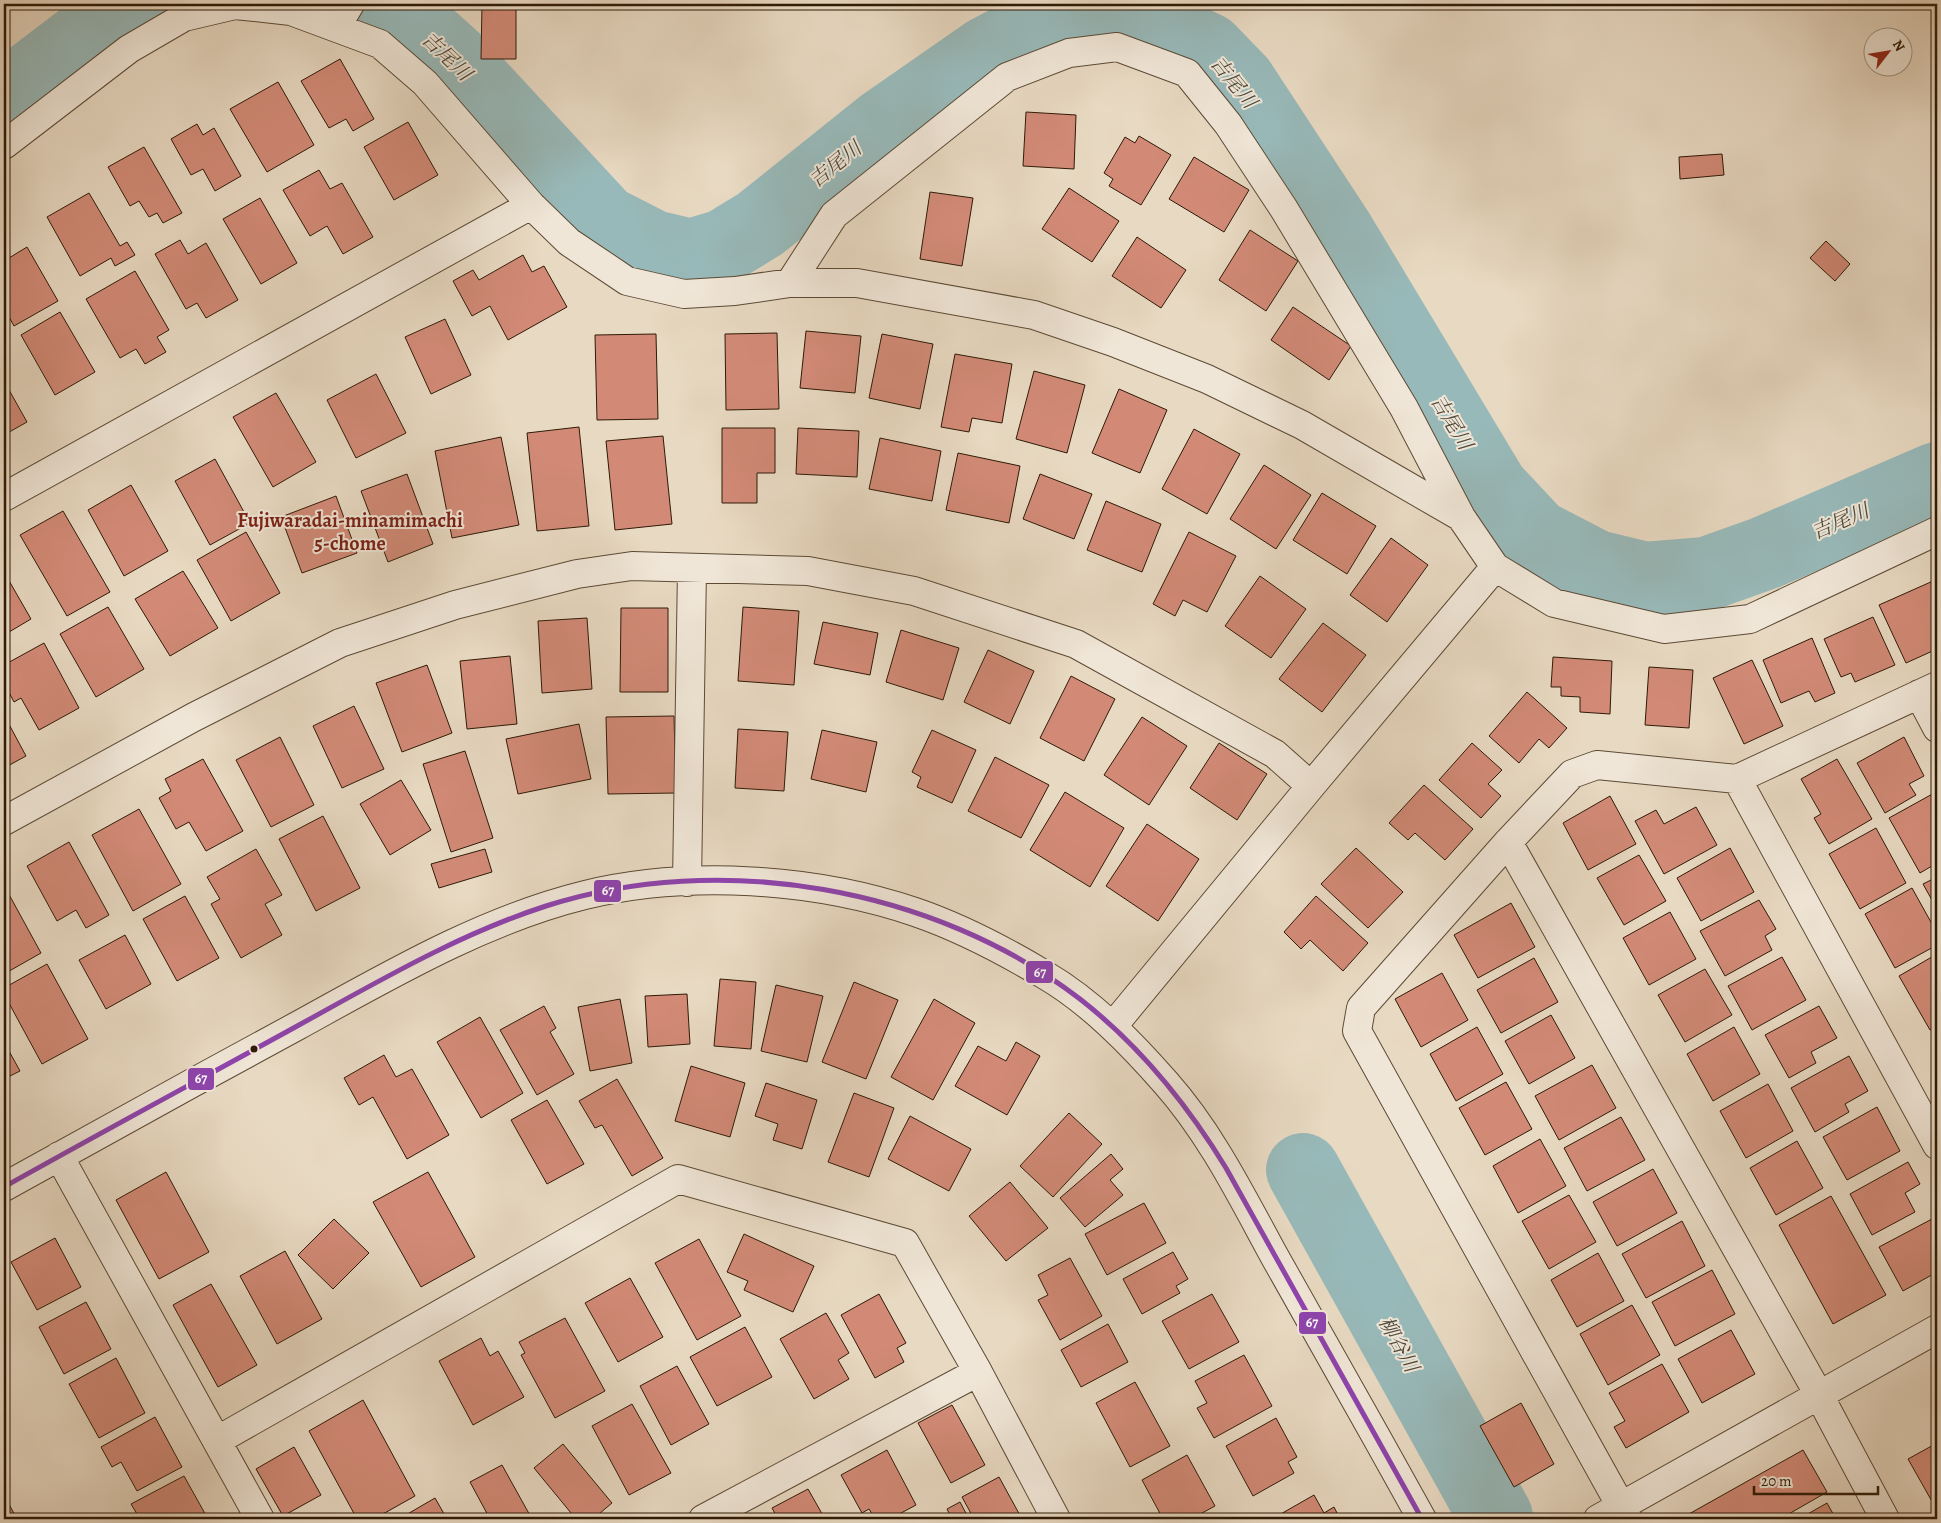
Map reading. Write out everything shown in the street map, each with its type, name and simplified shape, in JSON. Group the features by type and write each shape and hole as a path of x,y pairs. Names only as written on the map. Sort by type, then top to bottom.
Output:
{"street":[{"path":"4,146 129,49 184,17 235,5 343,15 425,83 530,205 569,242 627,281 684,294 735,291 790,282 857,283 1034,316 1113,342 1207,379 1302,425 1461,517"},
{"path":"790,282 834,215 1007,77 1069,53 1116,47 1187,73 1228,124 1284,209 1399,400 1461,517 1495,567 1554,603 1664,630 1750,619 1937,531"},
{"path":"4,496 530,205"},
{"path":"4,821 194,717 340,643 455,605 577,574 632,566 808,571 914,591 1076,644 1275,754 1311,786"},
{"path":"1113,1026 1495,567"},
{"path":"687,882 692,569"},
{"path":"1625,1513 1356,1031 1361,1008 1508,842 1572,774 1597,765 1737,779 1928,690 1937,728"},
{"path":"1737,779 1937,1145"},
{"path":"1508,842 1818,1395 1885,1519"},
{"path":"4,1187 353,995 480,932 535,911 585,895 635,887 687,882 780,884 845,893 917,913 982,942 1048,976 1113,1026 1169,1086 1214,1147 1422,1519"},
{"path":"59,1156 218,1440 260,1519"},
{"path":"218,1440 678,1179 904,1243 978,1372 1056,1519"},
{"path":"1598,1519 1625,1513 1818,1395 1937,1329"},
{"path":"703,1519 978,1372"}],"building":[{"path":"482,4 516,4 516,59 481,59"},
{"path":"340,59 374,119 353,131 346,119 329,128 301,81"},
{"path":"278,82 314,145 267,172 230,109"},
{"path":"1026,112 1076,115 1074,169 1023,166"},
{"path":"408,122 438,175 394,200 364,147"},
{"path":"197,124 203,135 214,128 241,176 215,191 203,169 191,175 171,139"},
{"path":"1139,136 1171,155 1141,205 1109,186 1113,179 1104,173 1125,137 1135,143"},
{"path":"144,147 182,213 163,223 157,213 149,217 139,201 130,206 108,167"},
{"path":"1722,154 1724,175 1680,179 1679,157"},
{"path":"1194,157 1249,190 1224,232 1169,199"},
{"path":"319,170 330,189 342,183 373,237 343,254 327,226 310,236 283,190"},
{"path":"1069,188 1119,221 1092,262 1042,229"},
{"path":"930,192 973,198 962,266 920,259"},
{"path":"89,193 120,246 127,242 135,255 115,266 111,258 80,276 47,217"},
{"path":"260,198 297,263 261,284 223,219"},
{"path":"1250,230 1298,261 1266,311 1219,280"},
{"path":"1137,237 1186,270 1161,308 1112,276"},
{"path":"180,240 188,254 206,243 238,300 206,318 197,303 186,309 155,254"},
{"path":"1826,241 1850,264 1835,281 1810,258"},
{"path":"27,247 58,301 14,326 4,308 4,261"},
{"path":"523,255 532,272 544,266 567,307 508,340 490,306 472,316 453,281 473,270 479,280"},
{"path":"135,271 169,330 157,337 166,352 145,364 136,349 120,358 86,299"},
{"path":"1293,307 1351,346 1329,380 1271,340"},
{"path":"60,312 95,372 55,395 21,335"},
{"path":"445,319 471,375 431,394 405,337"},
{"path":"806,331 861,336 855,393 800,388"},
{"path":"777,333 779,409 726,410 725,334"},
{"path":"656,334 658,419 597,420 595,335"},
{"path":"882,334 933,344 920,409 869,398"},
{"path":"955,354 1012,364 1002,423 972,418 969,432 941,427"},
{"path":"1034,371 1085,385 1067,453 1016,439"},
{"path":"376,374 406,433 356,458 327,400"},
{"path":"4,381 27,422 4,435"},
{"path":"1119,389 1167,410 1140,473 1092,453"},
{"path":"276,393 316,462 273,487 233,417"},
{"path":"579,427 589,526 537,531 527,433"},
{"path":"722,428 775,428 775,473 757,473 757,503 722,503"},
{"path":"798,428 859,431 857,477 796,474"},
{"path":"1194,429 1240,454 1207,514 1162,489"},
{"path":"663,436 672,524 615,530 606,441"},
{"path":"501,437 519,525 452,538 435,451"},
{"path":"880,438 941,451 932,501 869,489"},
{"path":"958,453 1020,466 1009,523 946,510"},
{"path":"215,459 250,523 210,545 175,481"},
{"path":"1264,465 1311,495 1276,549 1230,519"},
{"path":"407,474 433,544 388,562 361,491"},
{"path":"1040,474 1092,494 1074,539 1023,519"},
{"path":"131,485 168,551 124,576 88,510"},
{"path":"1322,493 1376,526 1347,574 1293,540"},
{"path":"336,496 357,553 302,573 281,517"},
{"path":"1106,501 1161,524 1142,572 1087,550"},
{"path":"63,511 110,592 67,616 20,535"},
{"path":"246,532 280,593 231,621 197,560"},
{"path":"1189,532 1236,556 1207,612 1183,600 1175,616 1153,604"},
{"path":"1391,538 1428,565 1387,622 1350,595"},
{"path":"183,571 218,628 170,656 135,599"},
{"path":"4,572 31,619 4,635"},
{"path":"1260,576 1306,609 1271,658 1225,626"},
{"path":"1933,581 1937,592 1937,649 1906,663 1879,605"},
{"path":"108,607 144,669 96,697 60,634"},
{"path":"743,607 799,611 794,685 738,681"},
{"path":"621,608 668,608 668,692 620,692"},
{"path":"1873,617 1895,665 1855,682 1851,673 1841,677 1824,639"},
{"path":"587,618 592,689 542,693 538,621"},
{"path":"823,622 878,633 870,675 814,664"},
{"path":"1323,623 1366,655 1322,712 1279,679"},
{"path":"901,630 959,648 943,700 886,682"},
{"path":"1812,638 1835,693 1815,702 1809,691 1781,703 1763,660"},
{"path":"44,643 79,708 39,730 21,698 14,702 4,683 4,665"},
{"path":"988,650 1034,671 1010,724 964,702"},
{"path":"510,656 517,724 467,729 460,661"},
{"path":"1553,657 1612,661 1610,714 1580,712 1580,697 1561,696 1561,687 1551,687"},
{"path":"1752,660 1783,726 1744,744 1713,678"},
{"path":"427,665 452,733 402,752 376,683"},
{"path":"1649,667 1693,670 1689,728 1645,725"},
{"path":"1071,676 1115,699 1084,761 1040,738"},
{"path":"1527,692 1567,728 1549,748 1539,739 1519,763 1489,736"},
{"path":"354,706 384,769 342,788 313,726"},
{"path":"4,715 26,756 4,768"},
{"path":"674,716 676,793 608,794 606,717"},
{"path":"1142,717 1187,746 1149,805 1104,775"},
{"path":"579,724 591,779 518,794 506,739"},
{"path":"738,729 788,732 784,791 735,788"},
{"path":"822,730 877,742 866,792 811,779"},
{"path":"932,730 976,750 952,803 917,787 921,777 912,772"},
{"path":"280,737 314,805 271,827 236,760"},
{"path":"1904,737 1924,776 1909,784 1916,795 1885,813 1857,763"},
{"path":"1219,743 1267,774 1237,820 1190,788"},
{"path":"1472,743 1502,770 1488,784 1501,796 1481,818 1439,780"},
{"path":"465,751 493,838 451,852 423,764"},
{"path":"995,757 1049,785 1021,838 968,811"},
{"path":"203,759 243,831 206,851 189,822 176,829 159,798 171,791 165,779"},
{"path":"1837,759 1872,819 1829,844 1814,818 1821,814 1801,779"},
{"path":"401,780 431,830 390,855 360,804"},
{"path":"1424,785 1473,829 1445,860 1415,833 1408,840 1389,823"},
{"path":"1065,792 1124,828 1090,887 1030,850"},
{"path":"1936,792 1937,863 1920,873 1889,818"},
{"path":"1610,796 1636,844 1588,870 1563,823"},
{"path":"1696,807 1717,845 1664,874 1635,821 1656,810 1664,824"},
{"path":"139,809 181,884 133,911 92,835"},
{"path":"323,816 360,888 316,911 279,839"},
{"path":"1147,824 1199,859 1158,921 1106,886"},
{"path":"1876,828 1906,883 1860,909 1829,854"},
{"path":"69,842 109,915 86,928 76,910 57,921 27,866"},
{"path":"1356,848 1403,892 1368,928 1321,884"},
{"path":"1730,848 1754,892 1701,921 1677,878"},
{"path":"256,849 282,895 265,904 282,935 241,958 211,904 220,899 207,877"},
{"path":"485,849 492,872 439,888 431,864"},
{"path":"1639,855 1666,901 1624,925 1597,878"},
{"path":"1937,877 1937,909 1923,884"},
{"path":"1912,888 1937,933 1937,945 1895,968 1865,914"},
{"path":"6,889 41,953 4,974 4,891"},
{"path":"185,896 219,958 177,981 143,919"},
{"path":"1316,896 1368,943 1343,971 1310,940 1301,949 1284,932"},
{"path":"1759,900 1776,929 1765,936 1772,950 1725,976 1700,931"},
{"path":"1511,903 1535,947 1478,978 1454,935"},
{"path":"1670,912 1696,959 1649,985 1623,938"},
{"path":"125,935 151,984 106,1009 79,960"},
{"path":"1937,954 1937,1026 1930,1030 1899,976"},
{"path":"1782,957 1806,1000 1752,1030 1728,986"},
{"path":"1534,958 1558,1002 1501,1033 1477,990"},
{"path":"47,964 88,1039 42,1064 4,994 4,988"},
{"path":"1705,969 1732,1015 1685,1042 1658,995"},
{"path":"1442,973 1468,1020 1421,1047 1395,999"},
{"path":"720,979 756,982 751,1049 714,1046"},
{"path":"854,982 898,1000 866,1079 822,1062"},
{"path":"776,985 823,996 807,1062 761,1051"},
{"path":"687,994 690,1044 648,1047 645,996"},
{"path":"620,999 632,1063 590,1071 578,1007"},
{"path":"934,999 975,1023 933,1100 891,1077"},
{"path":"544,1006 556,1028 550,1032 574,1074 537,1095 500,1030"},
{"path":"1819,1006 1837,1038 1811,1052 1816,1063 1789,1078 1765,1035"},
{"path":"1551,1015 1575,1058 1529,1084 1505,1041"},
{"path":"480,1017 523,1093 481,1118 437,1042"},
{"path":"1477,1027 1503,1074 1456,1101 1430,1054"},
{"path":"1734,1027 1760,1074 1713,1101 1687,1054"},
{"path":"4,1042 20,1071 4,1079"},
{"path":"1016,1042 1040,1056 1007,1115 955,1086 978,1046 1006,1061"},
{"path":"384,1055 396,1077 412,1069 449,1135 407,1159 373,1097 359,1105 344,1078"},
{"path":"1849,1056 1868,1091 1845,1104 1849,1112 1815,1132 1791,1088"},
{"path":"1592,1065 1616,1108 1559,1140 1535,1096"},
{"path":"691,1066 745,1083 730,1137 675,1121"},
{"path":"617,1079 663,1158 632,1176 602,1125 595,1128 579,1101"},
{"path":"1506,1082 1532,1129 1485,1155 1459,1108"},
{"path":"766,1083 817,1100 802,1149 773,1140 778,1124 755,1116"},
{"path":"1768,1084 1793,1131 1746,1158 1720,1111"},
{"path":"854,1093 894,1108 869,1177 828,1162"},
{"path":"547,1100 584,1164 547,1184 511,1120"},
{"path":"1877,1107 1900,1151 1847,1180 1823,1137"},
{"path":"1069,1113 1102,1144 1053,1197 1020,1166"},
{"path":"910,1116 971,1149 949,1191 888,1159"},
{"path":"1621,1117 1645,1160 1587,1191 1564,1148"},
{"path":"1540,1139 1566,1186 1518,1213 1493,1166"},
{"path":"1797,1141 1823,1188 1776,1215 1750,1168"},
{"path":"1111,1154 1123,1169 1110,1180 1123,1195 1085,1227 1060,1198"},
{"path":"1908,1162 1920,1184 1905,1193 1915,1212 1872,1235 1850,1194"},
{"path":"1653,1169 1677,1213 1617,1246 1593,1202"},
{"path":"166,1172 209,1252 159,1279 116,1200"},
{"path":"428,1172 475,1257 421,1287 373,1202"},
{"path":"1010,1182 1048,1228 1006,1261 969,1216"},
{"path":"1569,1195 1596,1242 1549,1269 1522,1221"},
{"path":"1831,1196 1886,1295 1833,1324 1779,1225"},
{"path":"1144,1203 1166,1243 1107,1275 1085,1234"},
{"path":"334,1219 369,1253 333,1289 298,1255"},
{"path":"1932,1219 1937,1227 1937,1272 1903,1291 1879,1247"},
{"path":"1682,1221 1705,1266 1646,1298 1622,1254"},
{"path":"744,1234 814,1266 793,1312 744,1290 748,1281 727,1272"},
{"path":"55,1238 81,1287 37,1310 11,1262"},
{"path":"699,1239 741,1316 697,1340 655,1263"},
{"path":"285,1251 322,1319 277,1344 240,1276"},
{"path":"1173,1252 1188,1279 1176,1286 1180,1293 1142,1314 1123,1279"},
{"path":"1598,1253 1624,1301 1577,1327 1551,1280"},
{"path":"1070,1258 1102,1316 1060,1340 1038,1300 1048,1295 1038,1275"},
{"path":"1712,1270 1735,1314 1675,1346 1652,1302"},
{"path":"630,1278 663,1337 618,1362 585,1303"},
{"path":"211,1284 257,1365 218,1387 173,1305"},
{"path":"879,1294 906,1343 897,1348 904,1362 875,1378 841,1315"},
{"path":"1212,1294 1239,1342 1189,1369 1162,1321"},
{"path":"86,1302 111,1349 64,1374 39,1327"},
{"path":"1632,1305 1660,1355 1608,1385 1580,1334"},
{"path":"826,1313 849,1353 838,1360 849,1379 814,1399 780,1339"},
{"path":"565,1318 605,1391 555,1418 521,1355 525,1353 519,1342"},
{"path":"1108,1324 1128,1362 1081,1387 1061,1350"},
{"path":"745,1327 772,1377 717,1406 690,1357"},
{"path":"1731,1330 1755,1374 1702,1403 1678,1359"},
{"path":"481,1338 490,1356 498,1351 524,1397 473,1425 439,1361"},
{"path":"1244,1355 1272,1406 1214,1438 1197,1408 1207,1403 1195,1381"},
{"path":"116,1358 145,1413 99,1438 69,1384"},
{"path":"1662,1364 1689,1412 1626,1448 1614,1427 1625,1421 1609,1393"},
{"path":"677,1366 709,1424 671,1445 640,1386"},
{"path":"1135,1382 1170,1446 1130,1467 1096,1403"},
{"path":"363,1400 415,1496 374,1519 357,1519 309,1431"},
{"path":"1521,1403 1554,1464 1514,1487 1480,1426"},
{"path":"632,1404 671,1473 629,1495 592,1426"},
{"path":"952,1405 985,1465 951,1483 918,1423"},
{"path":"155,1417 182,1467 137,1491 121,1462 112,1467 101,1447"},
{"path":"1276,1418 1297,1457 1288,1462 1294,1473 1253,1496 1226,1446"},
{"path":"1937,1443 1937,1504 1934,1505 1908,1459"},
{"path":"563,1444 612,1503 593,1519 576,1519 534,1468"},
{"path":"294,1447 321,1495 283,1516 256,1469"},
{"path":"887,1450 916,1505 890,1519 875,1519 869,1509 862,1513 841,1475"},
{"path":"1803,1450 1827,1492 1780,1519 1680,1519"},
{"path":"1187,1455 1215,1506 1191,1519 1163,1519 1142,1480"},
{"path":"502,1465 532,1519 490,1519 470,1482"},
{"path":"184,1476 208,1519 140,1519 131,1504"},
{"path":"999,1477 1022,1519 974,1519 962,1497"},
{"path":"808,1489 825,1519 778,1519 772,1508"},
{"path":"4,1495 17,1519 4,1519"},
{"path":"1314,1495 1324,1513 1334,1507 1340,1519 1272,1519"},
{"path":"435,1498 447,1519 399,1519"},
{"path":"960,1502 969,1519 952,1519 947,1509"},
{"path":"1827,1503 1836,1519 1799,1519"}],"waterway":[{"name":"吉尾川","path":"4,99 131,4"},
{"name":"吉尾川","path":"392,4 455,61 604,222 653,247 691,256 724,246 760,224 885,124 987,53 1039,26 1073,16 1113,16 1162,28 1208,50 1239,82 1338,233 1492,489 1536,536 1596,567 1645,579 1706,574 1765,553 1937,479"},
{"name":"柳谷川","path":"1303,1170 1496,1517"}],"transit line":[{"name":"67","path":"4,1187 420,960 482,930 546,906 613,889 682,881 753,881 824,890 893,906 960,929 1023,961 1080,999 1102,1017 1142,1056 1195,1121 1226,1168 1422,1519"}],"district":[{"name":"Fujiwaradai-minamimachi 5-chome","path":"350,532"}]}
